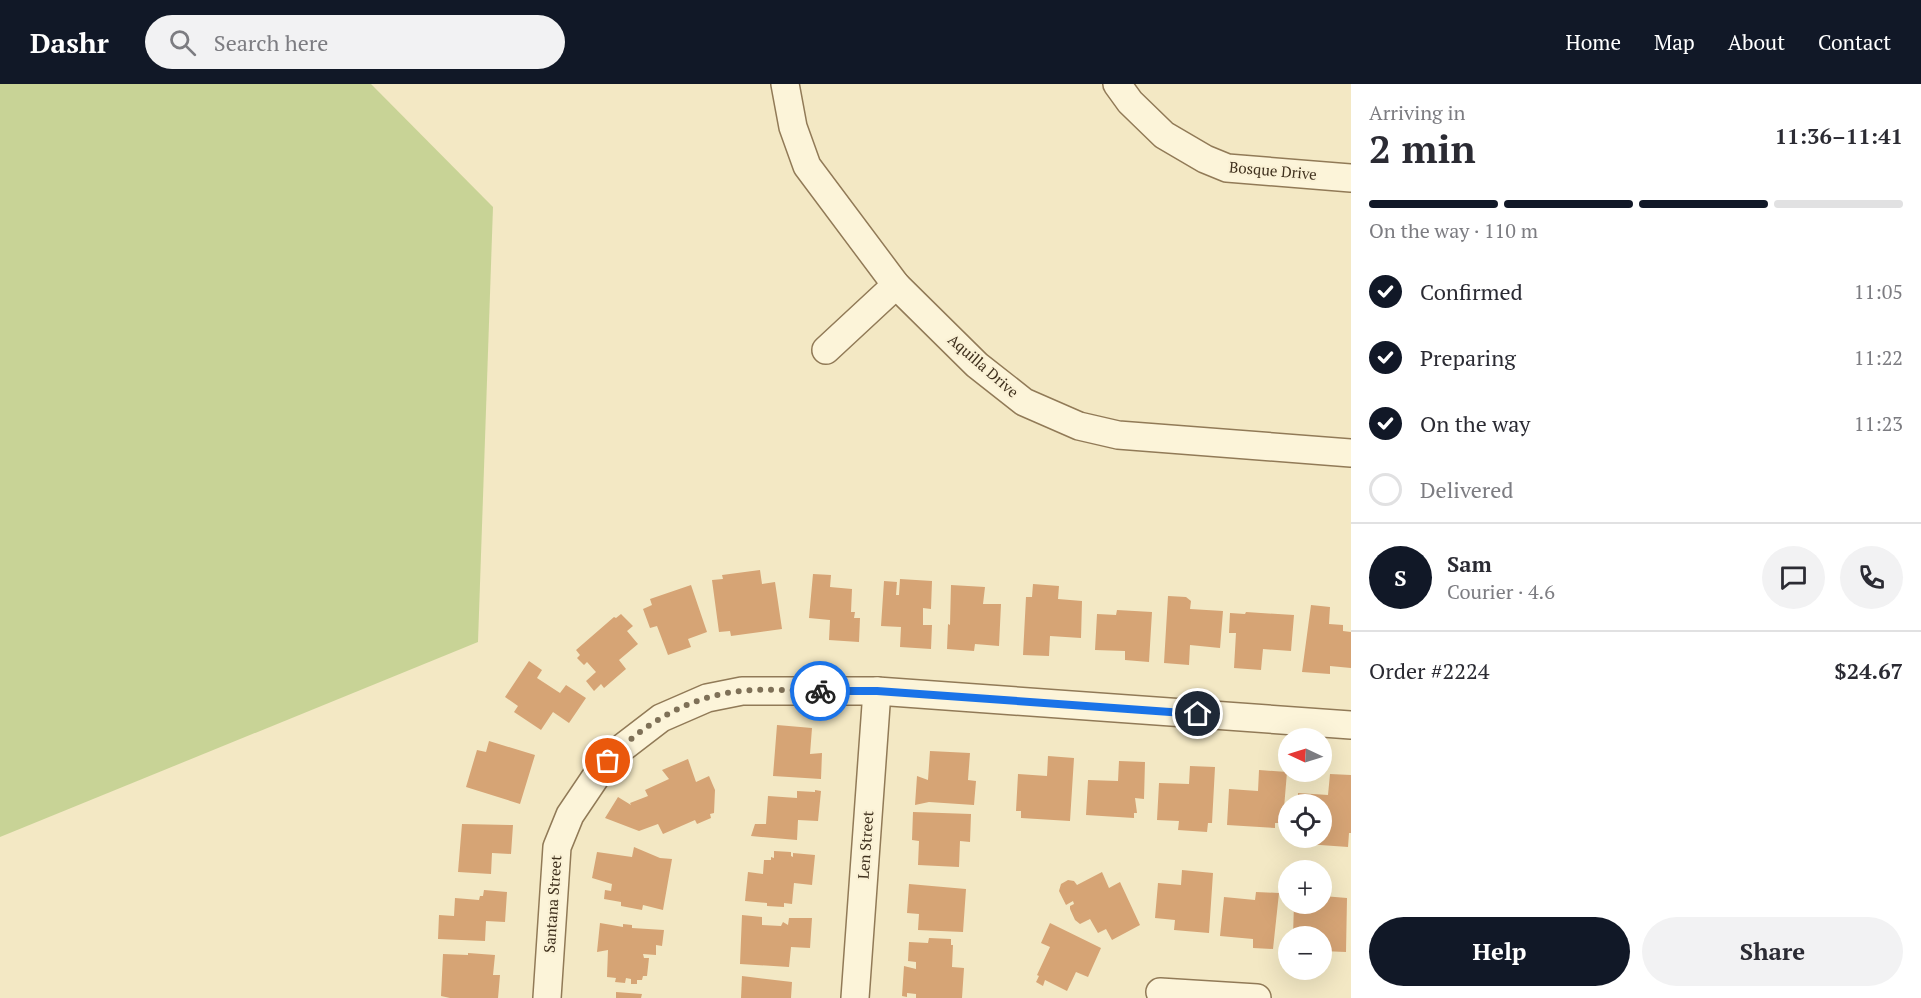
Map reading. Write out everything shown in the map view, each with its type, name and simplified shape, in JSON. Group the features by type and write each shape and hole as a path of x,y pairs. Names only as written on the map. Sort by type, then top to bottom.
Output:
{"street":[{"name":"Aquilla Drive","path":"785,84 793,128 807,165 896,285 1000,385 1024,402 1079,426 1130,437 1351,453"},
{"name":"Bosque Drive","path":"1118,84 1130,102 1164,135 1205,159 1227,168 1351,178"},
{"path":"826,350 896,285"},
{"name":"Santana Street","path":"547,998 557,848 570,815 598,772 618,751 661,718 707,698 742,691 877,691 1351,725"},
{"name":"Len Street","path":"855,998 877,691"},
{"path":"1160,992 1257,998"}],"green space":[{"path":"0,84 371,84 493,207 478,642 0,837"}],"building":[{"path":"760,570 762,584 775,582 782,629 731,636 730,631 719,632 712,580 723,579 722,575"},
{"path":"813,574 831,575 830,587 852,589 851,612 855,612 854,618 860,618 859,642 829,640 830,620 809,618"},
{"path":"900,579 932,581 931,609 923,608 923,625 932,625 931,649 900,647 901,627 881,626 884,581 897,582 896,595 899,595"},
{"path":"1033,584 1059,586 1058,599 1082,601 1081,638 1050,636 1049,656 1023,655 1026,597 1032,597"},
{"path":"691,585 707,632 688,639 691,647 668,655 657,626 650,628 643,609 652,605 650,599"},
{"path":"951,585 985,587 983,604 1001,604 999,646 975,644 974,651 947,649"},
{"path":"1168,596 1186,597 1191,601 1190,609 1223,611 1220,648 1190,645 1189,665 1164,663"},
{"path":"1311,605 1330,607 1329,624 1343,625 1343,631 1351,632 1351,668 1330,666 1330,674 1302,672"},
{"path":"1117,610 1152,612 1149,662 1125,660 1125,651 1095,650 1097,614 1116,615"},
{"path":"1246,612 1294,615 1291,651 1263,649 1261,670 1234,668 1236,633 1229,633 1230,613 1245,614"},
{"path":"621,614 633,626 627,631 638,644 619,660 626,669 604,688 601,684 594,691 586,681 596,672 587,662 584,665 577,658 580,655 576,650 614,617"},
{"path":"529,661 542,670 537,678 560,693 566,685 586,698 569,723 553,712 541,730 514,712 518,706 505,697"},
{"path":"777,725 812,728 810,754 822,753 821,779 773,776"},
{"path":"489,741 535,755 520,804 466,787 477,750 486,752"},
{"path":"930,751 970,753 968,780 976,781 974,805 929,802 915,805 917,776 928,780"},
{"path":"1048,756 1074,758 1070,821 1021,818 1021,811 1016,811 1018,774 1047,776"},
{"path":"688,759 696,782 709,776 715,790 714,813 710,814 711,818 697,824 695,820 663,834 658,824 639,831 605,818 618,797 631,805 630,803 648,796 645,790 669,779 662,770"},
{"path":"1119,761 1145,762 1144,799 1135,798 1137,813 1134,813 1134,818 1086,815 1088,780 1118,781"},
{"path":"1190,766 1215,767 1212,823 1208,823 1207,832 1178,830 1179,821 1157,820 1159,783 1189,784"},
{"path":"1259,770 1278,771 1278,782 1286,782 1285,794 1278,794 1278,823 1275,823 1275,828 1227,825 1229,789 1258,791"},
{"path":"1332,774 1351,775 1351,833 1349,833 1348,847 1332,846 1332,794 1328,794"},
{"path":"815,790 821,791 818,821 798,820 797,840 751,836 755,824 766,824 768,796 797,798 797,791 815,792"},
{"path":"913,812 971,814 970,842 960,841 959,867 918,865 919,841 912,840"},
{"path":"462,824 513,825 511,854 492,853 491,874 458,872"},
{"path":"634,847 660,858 672,859 663,910 643,905 642,910 621,906 621,902 604,899 605,890 611,891 612,884 592,878 597,852 632,857"},
{"path":"774,851 791,852 793,857 793,853 815,855 812,885 794,883 792,904 784,903 784,907 745,901 748,872 763,874 764,860 774,858"},
{"path":"1182,870 1213,873 1209,933 1174,930 1175,920 1155,918 1158,883 1181,885"},
{"path":"1102,872 1109,888 1120,882 1140,925 1112,940 1106,929 1098,933 1090,919 1080,924 1075,920 1070,909 1070,906 1074,904 1073,901 1066,905 1059,891 1061,884 1068,880 1074,881 1077,885"},
{"path":"909,884 966,889 963,932 918,930 919,914 907,913"},
{"path":"484,890 507,892 505,922 486,921 485,941 438,939 439,915 454,916 455,898 479,900"},
{"path":"1256,892 1278,893 1273,949 1253,948 1253,939 1220,936 1224,897 1255,900"},
{"path":"1332,897 1347,898 1346,952 1332,951 1332,926 1293,926 1294,914 1332,914"},
{"path":"742,915 762,917 762,925 781,926 783,922 788,925 789,918 812,918 810,948 791,947 789,967 740,964"},
{"path":"600,923 664,930 662,946 656,945 656,955 643,954 644,958 649,958 647,976 643,976 642,980 637,980 637,984 631,984 631,979 626,978 625,983 615,982 616,978 607,977 608,950 597,952"},
{"path":"1050,923 1101,948 1088,977 1076,972 1067,991 1045,980 1043,986 1036,982 1050,947 1041,943"},
{"path":"929,938 951,939 952,967 964,968 962,998 916,998 916,994 907,993 907,997 902,996 904,966 916,969 916,962 908,961 909,942 928,943"},
{"path":"468,953 495,955 493,975 500,975 498,998 441,996 443,954 468,955"},
{"path":"742,976 792,982 791,998 741,998"},
{"path":"616,992 642,994 641,998 616,998"}],"way so far":[{"path":"608,761 640,732 661,718 707,698 742,691 820,691"}],"route":[{"path":"820,691 877,691 1198,714"}]}
